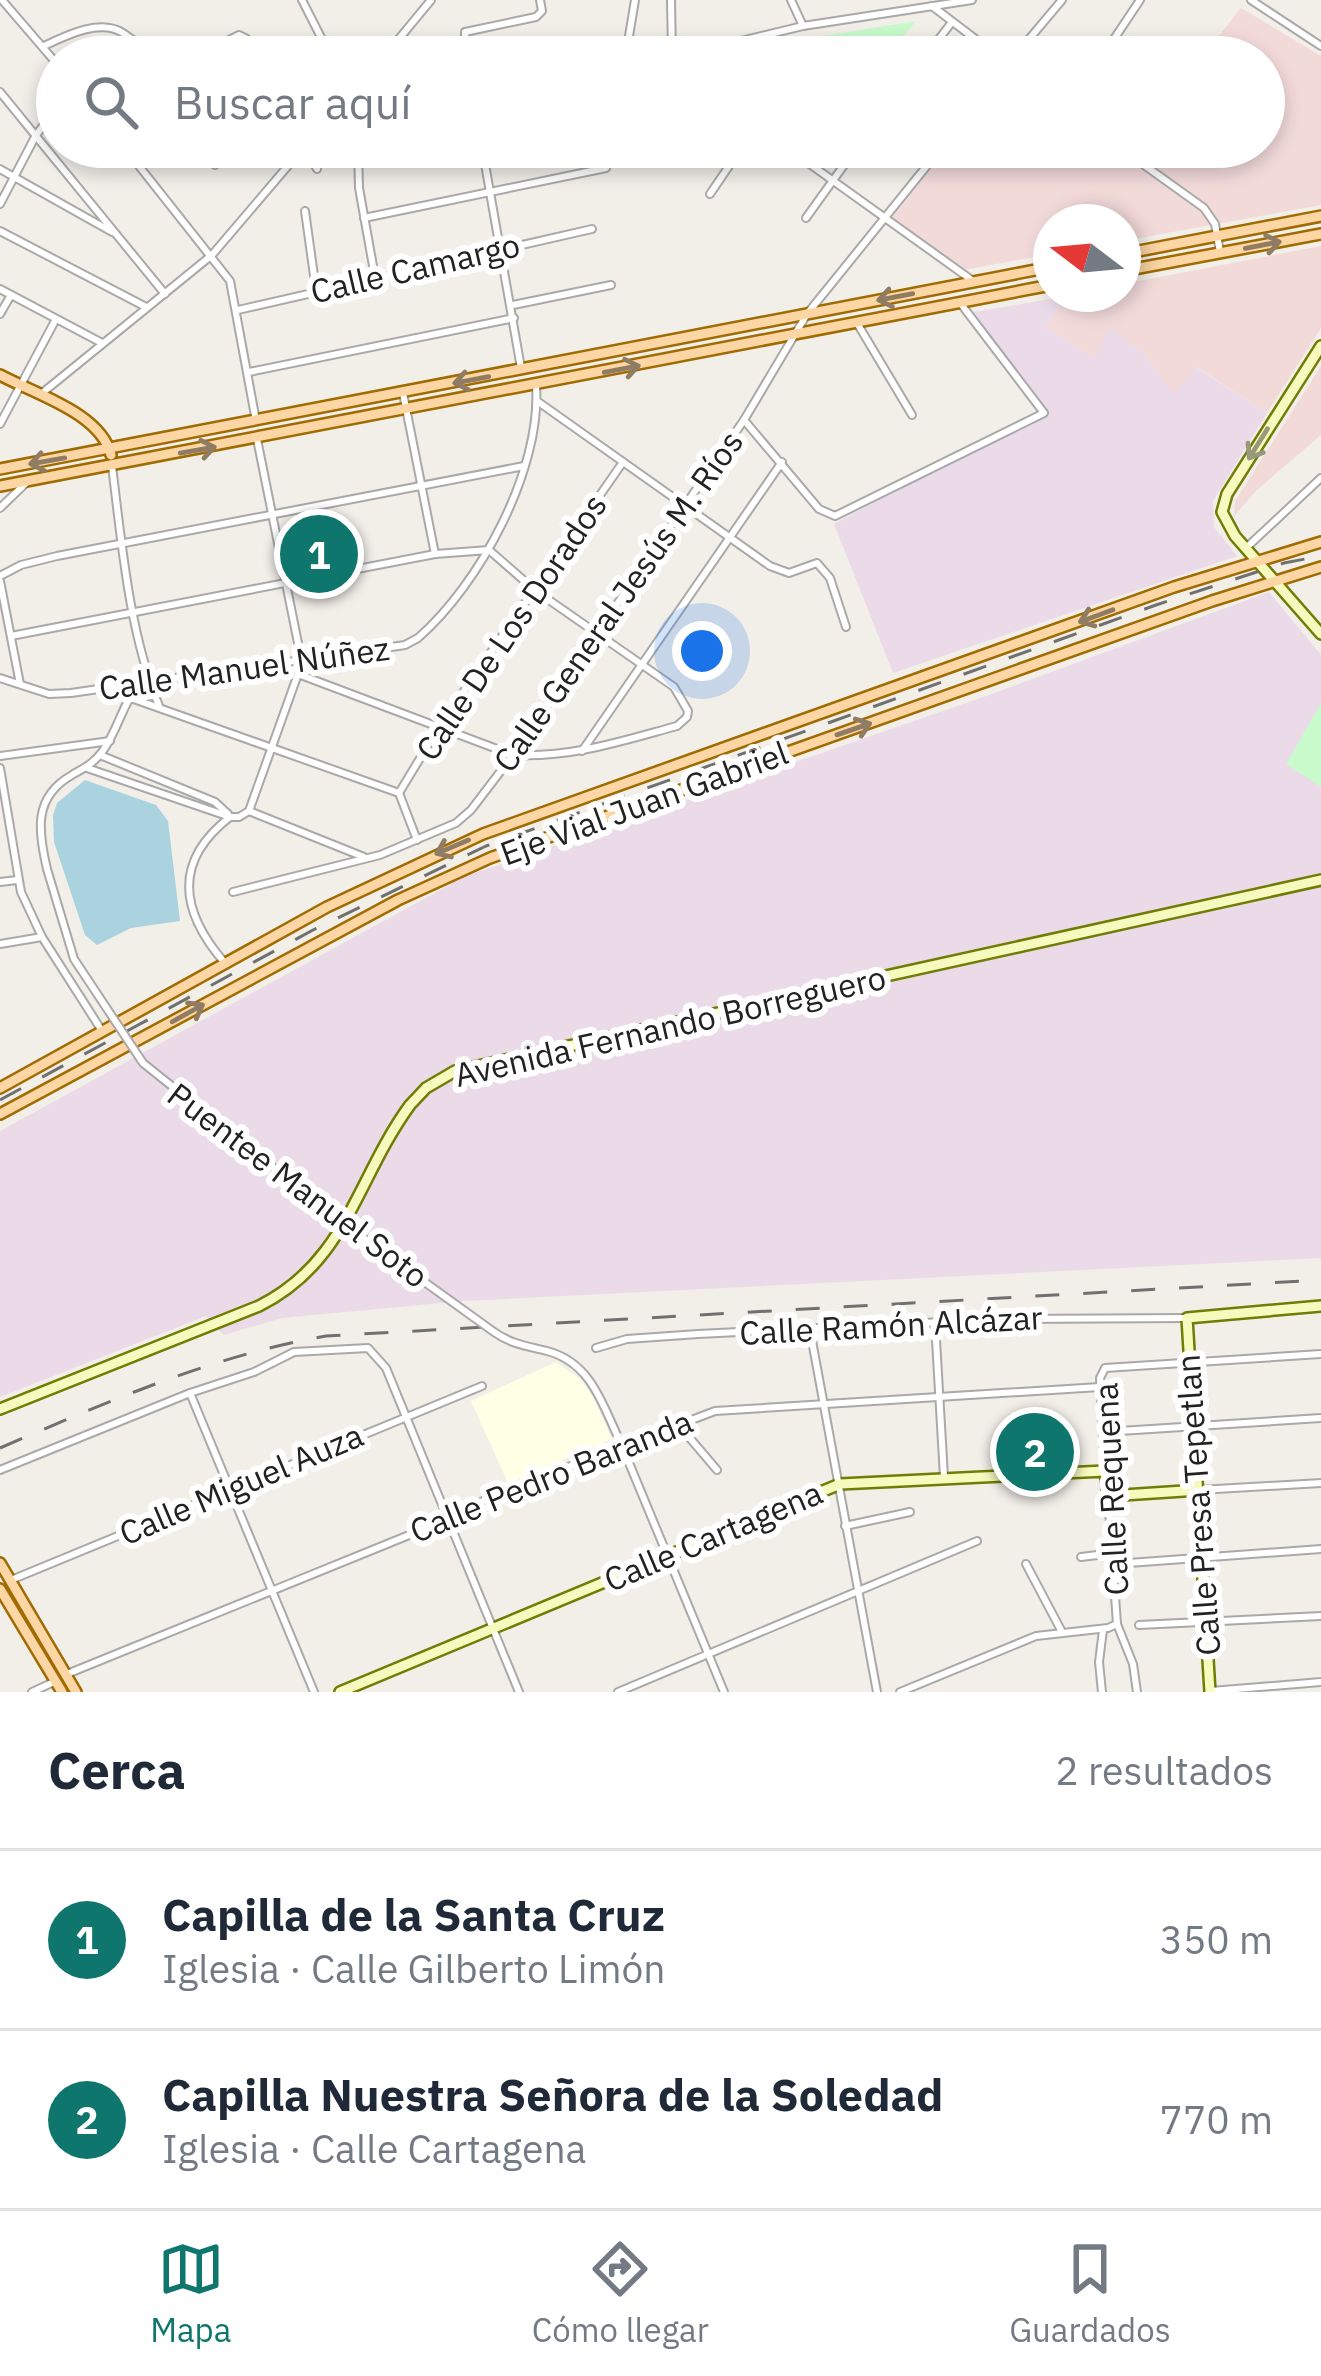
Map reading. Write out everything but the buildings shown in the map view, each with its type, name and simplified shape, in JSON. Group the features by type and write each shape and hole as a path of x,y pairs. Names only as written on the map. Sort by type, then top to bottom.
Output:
{"main road":[{"path":"1141,251 1321,216"},
{"path":"1141,269 1321,234"},
{"path":"0,469 1033,271"},
{"path":"0,486 1033,289"},
{"path":"0,375 92,425 110,449 112,466"},
{"name":"Eje Vial Juan Gabriel","path":"0,1085 378,882 483,834 1255,559 1321,542"},
{"name":"Eje Vial Juan Gabriel","path":"4,1113 398,900 490,858 1321,567"},
{"path":"0,1563 4,1584 61,1683 76,1692"}],"street":[{"path":"2,0 36,37"},
{"path":"302,0 320,36"},
{"path":"401,36 431,0"},
{"path":"464,36 467,31 541,14 540,0"},
{"path":"629,36 635,0"},
{"path":"662,0 671,2 672,36"},
{"path":"791,0 803,26"},
{"path":"879,0 881,14"},
{"path":"761,36 972,0"},
{"path":"1032,36 1062,0"},
{"path":"1116,36 1140,0"},
{"path":"1252,0 1321,46"},
{"path":"932,6 971,36"},
{"path":"941,36 952,21"},
{"path":"67,36 112,29 123,36"},
{"path":"0,92 35,136 0,204"},
{"path":"61,168 165,294"},
{"path":"141,168 230,280 256,422"},
{"path":"39,396 212,255 285,168"},
{"path":"358,168 375,277"},
{"path":"486,168 521,369"},
{"path":"364,218 606,168"},
{"path":"710,194 728,168"},
{"path":"817,168 974,282"},
{"path":"806,218 841,168"},
{"name":"Calle General Jesús M. Ríos","path":"233,892 368,858 463,817 513,755 744,420 807,314 925,168"},
{"path":"1148,168 1204,208 1215,224 1220,254"},
{"path":"0,169 116,235"},
{"path":"305,211 316,291"},
{"name":"Calle Camargo","path":"238,310 592,229"},
{"path":"0,231 147,307"},
{"path":"513,305 611,285"},
{"path":"0,289 102,343"},
{"path":"0,314 11,295"},
{"path":"744,420 828,514 840,515 1044,413 961,304"},
{"path":"249,371 514,318"},
{"path":"0,424 56,319"},
{"path":"857,323 913,415"},
{"path":"1321,346 1224,500 1222,512 1227,526 1321,634"},
{"name":"Calle Manuel Núñez","path":"0,678 60,694 405,645 418,638 489,550 508,517 538,401 536,385"},
{"path":"403,393 435,554"},
{"path":"538,401 780,571 789,574 817,563 830,578 846,627"},
{"path":"144,682 128,697 110,741 87,768 230,817 249,811 301,658 257,439"},
{"name":"Calle De Los Dorados","path":"399,793 439,727 623,462"},
{"path":"582,752 782,463"},
{"path":"112,466 144,682 159,706"},
{"path":"20,684 0,579 39,560 524,466"},
{"path":"1246,548 1321,478"},
{"path":"0,508 30,480"},
{"path":"11,636 435,554 489,550 536,590 682,695 687,717 677,726 582,752 513,755 298,674"},
{"path":"128,697 399,793 417,840"},
{"path":"0,755 110,741"},
{"path":"100,754 214,802 230,817"},
{"path":"0,768 3,818 17,880 42,938 102,1031"},
{"name":"Puentee Manuel Soto","path":"87,768 54,787 38,824 74,958 130,1047 149,1069 325,1209 494,1332 515,1344 561,1356 582,1370 622,1445 724,1692"},
{"path":"249,811 368,858"},
{"path":"225,963 199,930 188,879 203,842 230,817"},
{"path":"0,882 17,880"},
{"name":"Avenida Fernando Borreguero","path":"0,1408 259,1306 296,1286 331,1246 410,1105 426,1088 454,1071 1321,880"},
{"path":"0,944 42,938"},
{"path":"1187,1318 1321,1306"},
{"name":"Calle Ramón Alcázar","path":"596,1348 627,1339 810,1328 1051,1318 1187,1318"},
{"name":"Calle Presa Tepetlan","path":"1187,1318 1209,1692"},
{"path":"935,1323 944,1477"},
{"path":"810,1328 877,1692"},
{"path":"0,1470 254,1372 294,1352 360,1346 375,1352 449,1516 519,1692"},
{"path":"1190,1362 1321,1354"},
{"name":"Calle Requena","path":"1137,1692 1133,1664 1117,1624 1100,1374 1108,1366 1190,1362"},
{"name":"Calle Miguel Auza","path":"4,1584 482,1386"},
{"name":"Calle Pedro Baranda","path":"32,1692 272,1588 715,1411 1100,1387"},
{"path":"190,1393 314,1692"},
{"path":"1104,1432 1321,1418"},
{"path":"677,1423 716,1470"},
{"name":"Calle Cartagena","path":"340,1692 840,1484 1106,1471"},
{"path":"1108,1496 1321,1484"},
{"path":"845,1526 910,1512"},
{"path":"618,1692 977,1541"},
{"path":"1115,1564 1321,1550"},
{"path":"1081,1557 1114,1553"},
{"path":"1026,1564 1063,1631"},
{"path":"1139,1625 1321,1616"},
{"path":"900,1692 1036,1636 1117,1624"},
{"path":"1102,1692 1103,1628"},
{"path":"1209,1692 1321,1682"}],"shaded area":[{"path":"1241,8 1321,56 1321,205 1141,238 1141,204 1033,204 1033,257 953,272 890,220 932,168 1285,168 1285,36 1219,36"},
{"path":"1321,246 1321,328 1267,413 1197,367 1174,395 1144,353 1110,329 1095,359 1045,327 1056,312 1141,312 1141,281"},
{"path":"1033,302 1033,312 1056,312 1045,327 1094,358 1110,328 1144,353 1174,394 1196,367 1267,413 1213,501 1214,527 1237,556 893,673 834,524 1045,411 973,312"},
{"path":"1321,366 1321,435 1234,516 1235,501"},
{"path":"1269,592 1321,655 1321,1258 463,1301 282,1318 224,1335 206,1316 0,1397 0,1131 464,877 989,695"},
{"path":"556,1362 581,1380 612,1439 508,1483 471,1401"}],"green space":[{"path":"916,21 904,36 824,36"},
{"path":"1321,703 1321,787 1286,764"}],"water":[{"path":"85,780 156,805 168,821 180,921 131,928 97,945 85,935 54,842 53,815 57,803"}],"railway":[{"path":"0,1100 313,930 486,846 1156,605 1284,563 1321,556"},
{"path":"0,1448 201,1368 326,1336 1321,1280"}],"place":[{"name":"Capilla de la Santa Cruz","path":"319,554"},
{"name":"Capilla Nuestra Señora de la Soledad","path":"1035,1452"}]}
